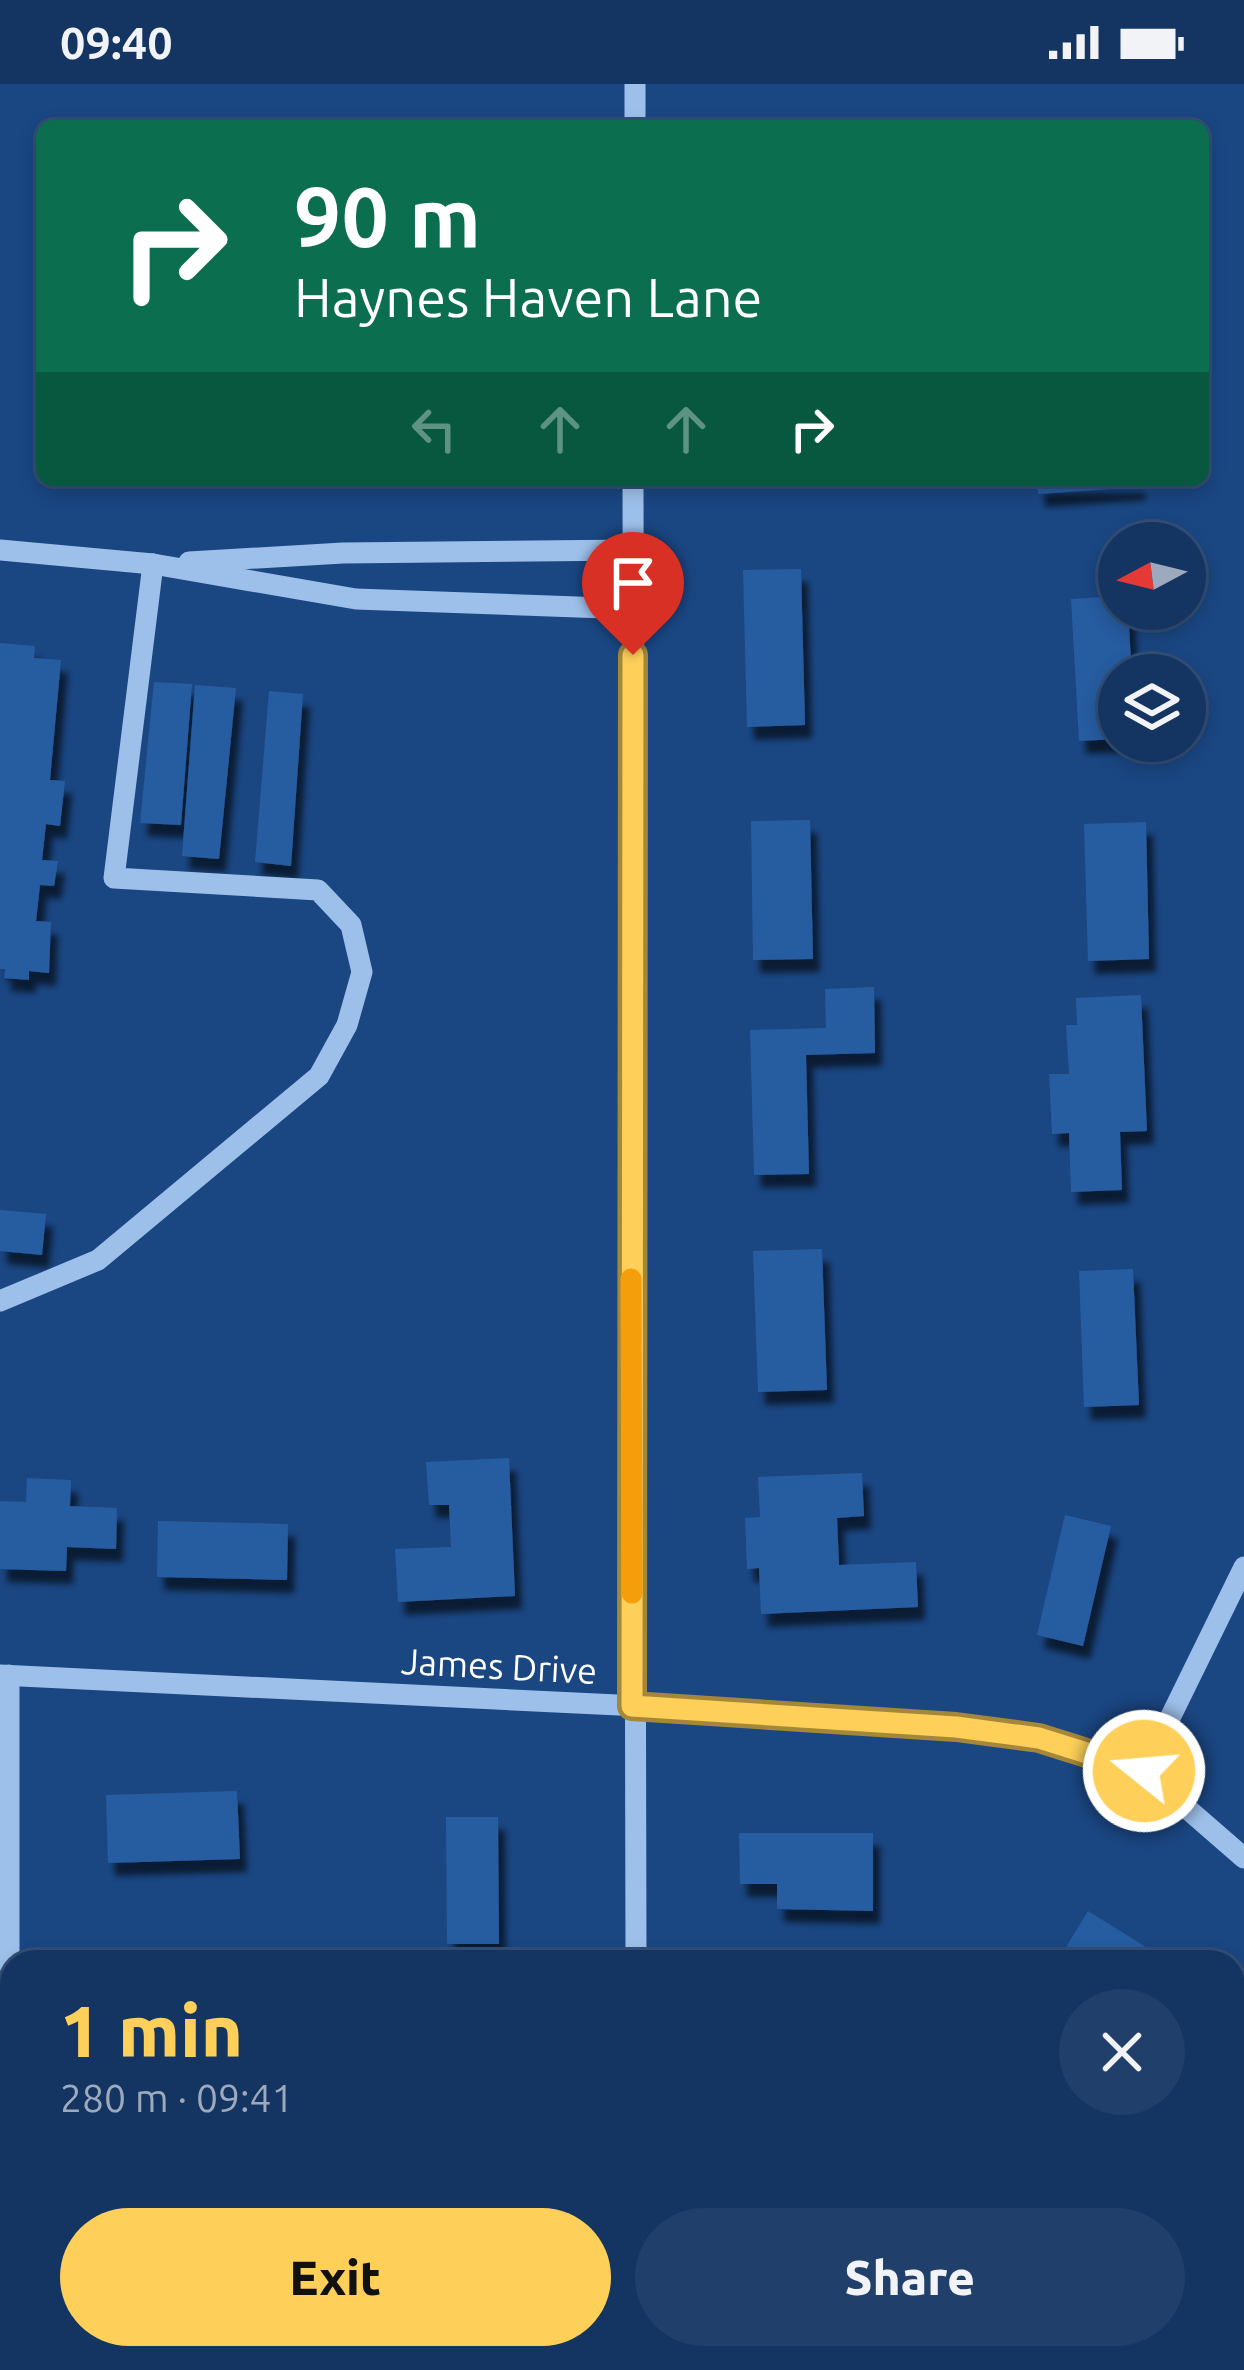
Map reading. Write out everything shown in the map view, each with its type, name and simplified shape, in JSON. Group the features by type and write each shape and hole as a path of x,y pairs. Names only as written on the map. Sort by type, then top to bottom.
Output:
{"street":[{"path":"635,84 635,120"},
{"path":"633,486 636,1950"},
{"path":"0,550 153,564 356,599 633,609"},
{"path":"153,564 343,554 633,550"},
{"path":"0,1301 98,1260 274,1119 319,1076 347,1025 362,972 351,926 318,890 114,878 153,564"},
{"path":"1144,1771 1244,1567"},
{"path":"4,1675 6,1950"},
{"name":"James Drive","path":"4,1675 632,1706 956,1727 1039,1738 1144,1771 1244,1858"}],"building":[{"path":"1037,486 1139,487 1038,494"},
{"path":"801,569 805,725 747,727 743,570"},
{"path":"1098,597 1098,630 1129,630 1131,654 1098,654 1098,740 1079,741 1071,599"},
{"path":"0,643 35,646 34,658 61,660 50,780 65,781 60,826 46,824 42,860 58,861 54,886 40,885 36,921 51,922 49,973 29,971 29,980 4,978 5,969 0,969"},
{"path":"154,682 192,684 181,825 140,823"},
{"path":"195,685 236,688 219,859 182,856"},
{"path":"269,691 303,694 291,866 255,862"},
{"path":"810,820 813,959 753,960 751,821"},
{"path":"1146,822 1149,959 1088,961 1084,824"},
{"path":"874,987 875,1053 806,1055 809,1174 754,1175 750,1030 826,1028 825,989"},
{"path":"1141,995 1147,1131 1120,1132 1122,1190 1071,1192 1069,1133 1052,1134 1049,1074 1069,1074 1066,1025 1077,1025 1076,998"},
{"path":"0,1210 46,1214 42,1255 0,1251"},
{"path":"822,1249 827,1390 758,1392 753,1251"},
{"path":"1133,1269 1139,1405 1084,1407 1079,1271"},
{"path":"509,1458 515,1596 398,1602 395,1549 451,1547 449,1505 429,1505 426,1462"},
{"path":"862,1473 864,1516 837,1518 839,1565 916,1562 918,1607 761,1614 759,1568 747,1569 745,1518 760,1517 758,1477"},
{"path":"27,1478 71,1480 70,1506 117,1508 116,1549 67,1547 66,1571 0,1569 0,1501 26,1502"},
{"path":"1065,1515 1111,1526 1083,1646 1037,1635"},
{"path":"158,1521 288,1524 287,1580 157,1577"},
{"path":"237,1791 240,1859 108,1863 106,1795"},
{"path":"446,1817 498,1817 499,1944 447,1944"},
{"path":"739,1833 873,1833 873,1911 777,1909 777,1884 740,1884"},
{"path":"1088,1911 1151,1950 1064,1950"}],"slow traffic":[{"path":"631,1279 632,1593"}],"route":[{"path":"633,655 632,1706 956,1727 1039,1738 1144,1771"}]}
